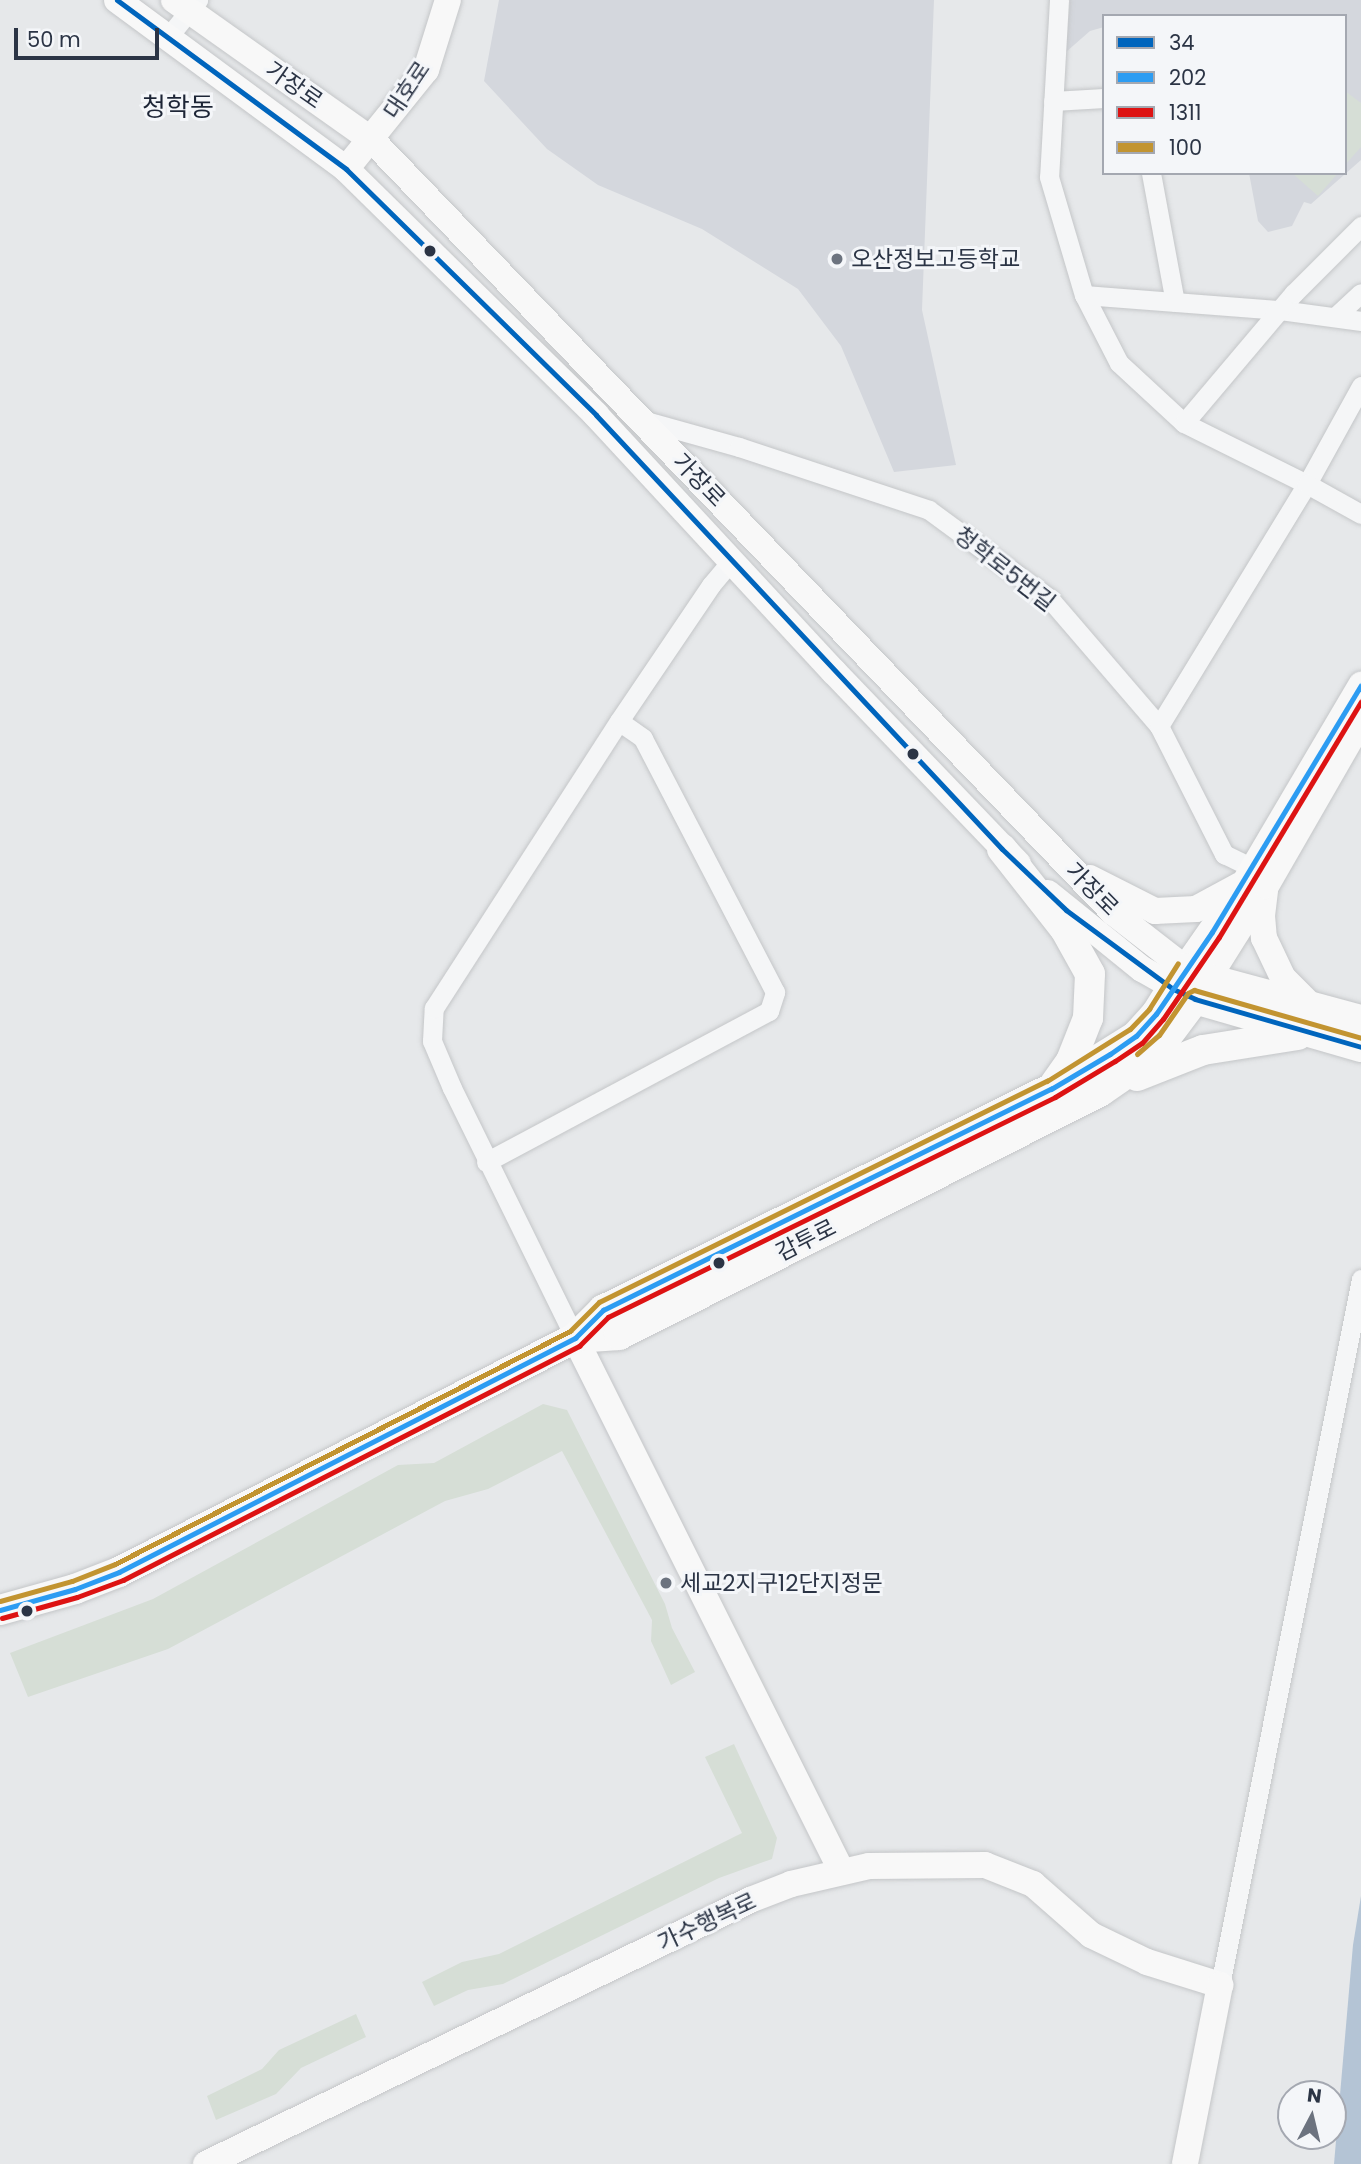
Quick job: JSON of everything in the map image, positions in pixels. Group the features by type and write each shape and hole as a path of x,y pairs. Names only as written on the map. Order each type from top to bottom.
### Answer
{"main road":[{"name":"가장로","path":"117,0 346,169 596,415 1002,849 1066,911 1190,984"},
{"name":"대호로","path":"346,169 426,70 448,0"},
{"name":"가장로","path":"187,3 372,140 1050,847 1114,913 1190,984"},
{"path":"1050,847 1089,878 1154,911 1196,909 1255,878 1361,685"},
{"path":"1361,721 1255,878 1190,984 1310,1020 1361,1047"},
{"path":"1002,849 1065,929 1090,974 1088,1018 1071,1061 1051,1090"},
{"path":"1255,878 1264,938 1283,978 1310,1020"},
{"name":"감투로","path":"0,1610 64,1592 119,1572 575,1338 603,1310 1051,1090 1136,1036 1190,984"},
{"name":"감투로","path":"575,1338 619,1335 1101,1091 1153,1055 1190,984"},
{"path":"1101,1091 1203,1051 1310,1020 1361,1020"},
{"path":"575,1338 842,1872"},
{"name":"가수행복로","path":"206,2164 750,1900 791,1884 869,1866 985,1864 1033,1884 1091,1935 1147,1962 1220,1985"},
{"path":"1185,2164 1220,1985"}],"street":[{"path":"1059,0 1049,177 1084,295 1119,363 1184,423 1361,514"},
{"path":"168,37 187,3"},
{"path":"1053,101 1102,98"},
{"path":"1152,175 1175,302"},
{"path":"1184,423 1280,310 1361,226"},
{"path":"1335,317 1361,293"},
{"path":"1084,295 1280,310 1361,321"},
{"path":"1159,726 1307,484 1361,386"},
{"name":"청학로5번길","path":"641,420 738,447 929,510 1049,598 1159,726 1224,854 1255,878"},
{"path":"575,1338 486,1162 432,1041 434,1008 619,721 711,585 731,561"},
{"path":"486,1162 769,1011 772,1002 775,992 643,738 619,721"},
{"path":"1220,1985 1361,1279"}],"shaded area":[{"name":"오산정보고등학교","path":"499,0 934,0 922,310 956,465 894,472 841,346 798,289 702,229 598,185 547,149 484,81"},
{"path":"1070,0 1361,0 1361,160 1347,172 1347,14 1102,14 1102,28 1090,31 1066,52"},
{"path":"1347,92 1361,103 1361,147 1347,163"},
{"path":"1249,175 1344,175 1311,204 1304,202 1292,226 1268,232 1258,221"},
{"path":"1294,175 1336,175 1318,196"},
{"path":"543,1404 567,1410 665,1604 672,1628 695,1672 671,1685 651,1641 652,1620 562,1451 488,1489 445,1501 168,1649 28,1697 10,1653 153,1599 398,1465 434,1463"},
{"path":"734,1744 777,1838 772,1859 719,1878 503,1984 468,1990 434,2006 422,1982 462,1962 499,1954 742,1833 705,1757"},
{"path":"356,2014 366,2037 301,2068 276,2094 216,2120 207,2096 262,2069 279,2050"}],"water":[{"path":"1361,1896 1361,2164 1334,2164 1335,2150 1347,2150 1347,2080 1341,2080 1353,1945"}],"transit line":[{"name":"34","path":"117,0 346,169 596,415 1002,849 1066,910 1173,989 1195,999 1361,1047"},
{"name":"202","path":"0,1610 75,1589 119,1572 575,1338 603,1310 1051,1089 1110,1054 1136,1036 1156,1014 1212,932 1361,685"},
{"name":"1311","path":"2,1618 77,1597 123,1580 579,1346 608,1317 1055,1097 1142,1043 1163,1019 1219,937 1361,702"},
{"name":"100","path":"0,1601 72,1581 115,1564 570,1331 599,1302 1047,1081 1130,1029 1149,1009 1178,963"},
{"name":"100","path":"1137,1054 1159,1035 1188,993 1194,990 1361,1038"}],"place":[{"name":"오산정보고등학교","path":"837,259"},
{"name":"세교2지구12단지정문","path":"666,1583"}],"district":[{"name":"청학동","path":"178,108"}]}
